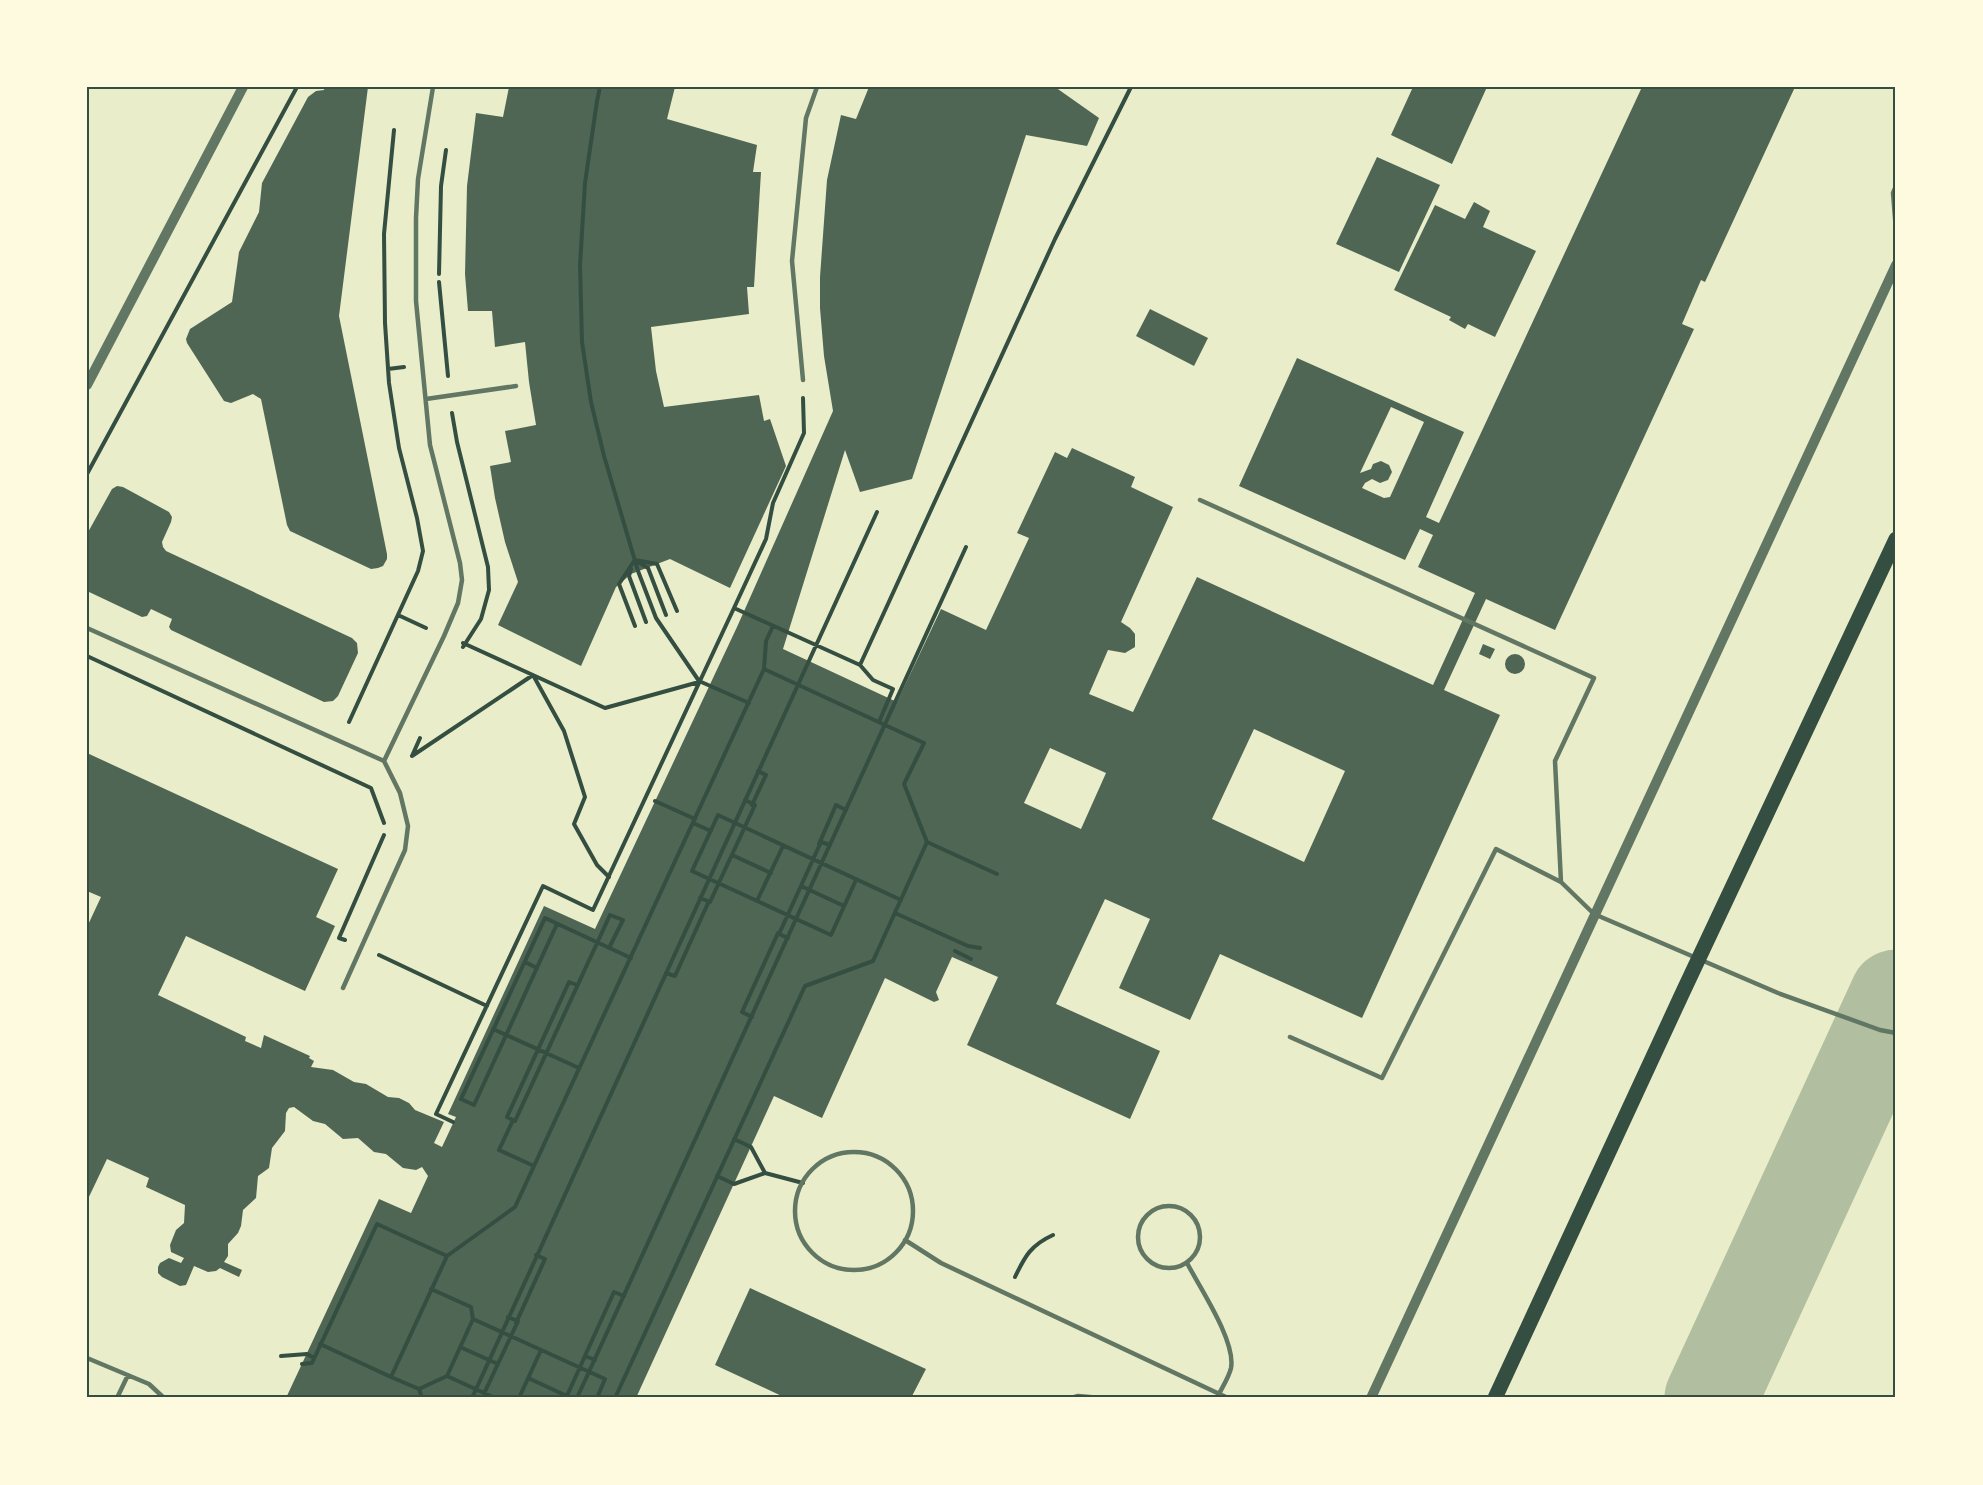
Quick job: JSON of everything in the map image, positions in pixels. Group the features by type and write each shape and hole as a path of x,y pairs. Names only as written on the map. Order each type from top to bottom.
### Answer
{"main road":[{"path":"1495,1398 1896,539"}],"street":[{"path":"87,385 243,87"},
{"path":"1371,1398 1896,265"}],"lane":[{"path":"384,761 444,636 458,603 462,580 460,563 430,445 417,301 418,179 433,87"},
{"path":"803,380 792,261 806,118 817,87"},
{"path":"1896,186 1893,193 1896,230"},
{"path":"426,399 516,386"},
{"path":"1200,500 1594,678 1555,761 1561,882"},
{"path":"87,628 384,761 400,793 408,826 405,850 343,988"},
{"path":"1290,1037 1382,1078 1496,849 1561,882 1594,915 1778,993 1880,1030 1896,1033"},
{"path":"847,1152 866,1153 883,1160 898,1171 908,1187 913,1204 912,1223 905,1240 894,1255 879,1266 861,1270 842,1269 825,1263 810,1251 800,1236 795,1218 796,1200 803,1183 814,1168 830,1158 847,1152"},
{"path":"1173,1206 1181,1208 1194,1218 1199,1226 1201,1237 1199,1247 1187,1263 1177,1268 1167,1269 1148,1261 1142,1253 1138,1244 1138,1234 1147,1215 1155,1209 1173,1206"},
{"path":"905,1240 941,1263 1228,1398"},
{"path":"1187,1263 1226,1335 1231,1352 1231,1368 1219,1394"},
{"path":"87,1358 149,1384 164,1398"},
{"path":"117,1398 128,1375"},
{"path":"1071,1398 1084,1396 1101,1398"}],"path":[{"path":"87,474 297,87"},
{"path":"600,87 585,183 580,265 582,342 593,413 635,560 656,618 699,681 749,703"},
{"path":"860,665 1055,239 1131,87"},
{"path":"349,722 418,571 423,551 399,448 388,369 384,234 394,130"},
{"path":"447,144 441,186 438,282 457,442 488,567 489,590 481,619 461,651"},
{"path":"453,1122 436,1114 543,886 593,910 609,877 766,539 773,503 804,433 803,380"},
{"path":"472,1398 877,512"},
{"path":"578,1398 966,547"},
{"path":"635,560 657,564 677,611"},
{"path":"635,560 648,568 666,615"},
{"path":"635,560 629,576 646,622"},
{"path":"635,560 619,584 635,626"},
{"path":"734,608 860,665 873,680 893,689 879,722"},
{"path":"398,615 605,708 699,681"},
{"path":"391,1377 447,1256 515,1208 749,703 764,669 766,641 773,626"},
{"path":"87,656 371,788 387,828 339,938 487,1006"},
{"path":"764,669 924,742 904,784 927,842 998,874"},
{"path":"371,788 412,756 533,675"},
{"path":"533,675 564,732 585,797 574,824 597,865 609,877"},
{"path":"412,756 421,736"},
{"path":"742,826 766,775 758,771"},
{"path":"700,898 710,902 755,805 745,800"},
{"path":"656,801 711,831"},
{"path":"812,859 836,805 846,810"},
{"path":"856,880 831,935 692,871 718,815 901,900"},
{"path":"788,938 779,934 821,842 830,845"},
{"path":"615,1398 805,986 873,961 927,842"},
{"path":"758,901 783,846"},
{"path":"732,855 771,873"},
{"path":"666,973 675,976 717,883"},
{"path":"801,886 844,906"},
{"path":"895,913 968,946 980,948"},
{"path":"534,1166 499,1150 513,1120 515,1121 610,915 623,920 609,948"},
{"path":"752,1017 742,1012 787,915"},
{"path":"557,924 474,1105 461,1099 545,918 631,958"},
{"path":"955,951 970,959"},
{"path":"525,962 537,968"},
{"path":"513,1120 507,1117 569,982 577,985"},
{"path":"493,1029 579,1068"},
{"path":"734,1139 751,1147 765,1173"},
{"path":"717,1176 734,1184 765,1173 803,1183"},
{"path":"302,1364 312,1363 377,1224 447,1256"},
{"path":"1007,1294 1030,1250 1040,1241 1053,1235"},
{"path":"514,1326 545,1259 536,1255"},
{"path":"320,1344 419,1389 447,1376 473,1319 471,1307 431,1289"},
{"path":"584,1358 614,1292 624,1296"},
{"path":"328,1309 335,1313"},
{"path":"482,1398 518,1321 508,1317"},
{"path":"473,1319 605,1379 597,1398"},
{"path":"319,1328 326,1331"},
{"path":"460,1347 498,1364"},
{"path":"519,1398 541,1350"},
{"path":"281,1356 307,1354 314,1358"},
{"path":"528,1378 567,1397 585,1356 595,1360"},
{"path":"447,1376 495,1398"},
{"path":"419,1389 422,1398"}],"building":[{"path":"325,87 368,87 339,316 387,554 383,566 371,569 290,531 261,399 253,394 231,403 224,401 186,339 190,329 232,302 239,252 259,212 262,183 308,97 316,91 324,90"},
{"path":"509,87 675,87 667,119 757,145 753,172 761,172 754,287 747,287 749,314 651,327 656,371 664,407 759,395 764,421 770,419 786,466 730,588 670,559 631,574 616,587 581,666 498,625 518,582 505,542 490,466 511,462 505,431 536,425 525,342 495,347 492,311 468,311 465,274 467,186 476,113 503,117"},
{"path":"869,87 1055,87 1099,118 1087,146 1026,135 912,479 860,492 845,450 783,649 897,702 941,609 986,630 1029,538 1017,533 1055,452 1067,458 1072,448 1135,477 1131,487 1173,507 1121,622 1135,634 1135,647 1125,653 1108,650 1089,694 1133,712 1197,577 1433,685 1475,593 1418,567 1433,535 1420,529 1405,560 1239,486 1297,358 1464,432 1426,517 1439,523 1642,87 1795,87 1705,282 1701,280 1682,324 1694,329 1555,630 1486,599 1444,690 1500,715 1362,1018 1220,954 1190,1020 1119,988 1150,919 1105,899 1056,1004 1160,1051 1130,1119 967,1045 998,977 952,957 936,992 939,1000 934,1002 885,978 822,1118 774,1096 636,1398 286,1398 379,1199 411,1213 428,1176 422,1167 416,1170 403,1168 386,1154 374,1152 358,1138 343,1139 325,1124 313,1121 294,1107 289,1108 286,1113 285,1131 272,1148 269,1168 258,1176 256,1198 243,1210 238,1233 228,1244 228,1256 224,1262 242,1270 239,1277 220,1268 208,1272 194,1266 186,1285 180,1286 162,1277 158,1273 158,1267 160,1263 169,1258 181,1263 184,1258 171,1252 170,1245 176,1230 184,1223 185,1205 146,1187 149,1178 107,1159 87,1201 87,927 101,897 87,891 87,753 338,869 316,917 335,926 305,991 186,936 158,995 246,1037 245,1041 261,1048 264,1035 310,1056 309,1058 314,1061 311,1067 333,1070 354,1082 366,1084 388,1097 399,1098 409,1103 415,1110 444,1122 434,1143 442,1147 456,1117 448,1114 544,906 595,929 737,627 833,411 824,356 820,308 827,180 841,115 856,119","holes":["1391,407 1424,422 1390,497 1384,498 1362,488 1372,479 1380,483 1388,480 1392,472 1389,465 1381,461 1373,464 1371,469 1360,473","1254,729 1345,771 1304,862 1212,819","1050,748 1106,773 1081,829 1024,803"]},
{"path":"1413,87 1487,87 1452,164 1391,135"},
{"path":"1377,157 1440,185 1399,272 1336,244"},
{"path":"1474,202 1490,211 1483,227 1536,251 1495,337 1468,324 1465,329 1449,320 1451,317 1394,290 1435,205 1465,219"},
{"path":"1150,309 1208,338 1194,366 1136,336"},
{"path":"117,486 169,512 172,517 171,522 162,542 166,551 352,638 357,643 358,653 338,696 333,701 324,702 171,630 169,627 172,619 151,609 147,616 142,617 87,591 87,534 112,489"},
{"path":"1483,644 1495,649 1490,659 1479,654"},
{"path":"1515,654 1522,657 1525,664 1522,671 1515,674 1508,671 1505,664 1508,657"},
{"path":"750,1288 926,1369 911,1398 786,1398 715,1365"}],"taxiway":[{"path":"1711,1398 1896,996"}]}
